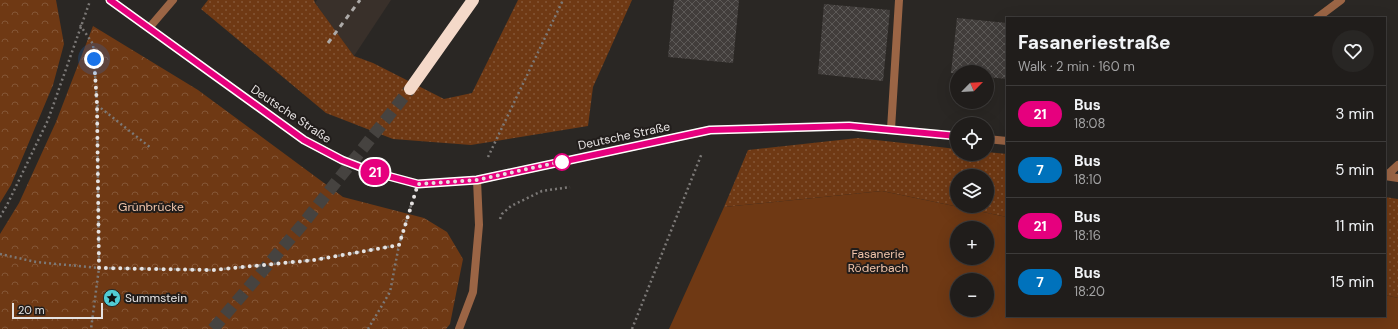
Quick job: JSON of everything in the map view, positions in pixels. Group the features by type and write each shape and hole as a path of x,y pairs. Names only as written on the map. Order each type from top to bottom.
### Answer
{"highway":[{"path":"410,89 473,0"}],"street":[{"name":"Deutsche Straße","path":"110,0 304,140 342,160 373,172 418,184 477,180 710,130 849,126 950,135"},
{"path":"149,28 173,0"},
{"path":"891,129 899,0"},
{"path":"1318,17 1341,0"},
{"path":"994,140 1006,141"},
{"path":"1386,175 1398,165"},
{"path":"1386,176 1398,178"},
{"path":"459,329 474,292 479,225 477,180"}],"path":[{"path":"0,216 7,205 48,120 90,0"},
{"path":"477,180 563,0"},
{"path":"80,25 93,44 97,104 99,268 91,329"},
{"path":"97,104 151,148"},
{"path":"632,329 710,130"},
{"path":"368,329 390,292 399,245 418,184"},
{"path":"478,236 495,237 502,214 511,206 542,191 570,187"},
{"path":"0,254 36,262 99,268 213,270 314,260 399,245"}],"shaded area":[{"path":"317,0 391,0 354,56 315,3"}],"green space":[{"path":"0,0 56,0 64,44 53,85 11,185 0,203"},
{"path":"208,0 314,0 354,56 373,63 444,99 472,93 518,0 632,0 593,87 588,126 471,145 393,139 326,113 201,9"},
{"name":"Grünbrücke","path":"93,26 198,90 343,197 424,218 447,232 463,259 450,324 446,329 0,329 0,234 19,203 56,122"},
{"path":"858,138 950,148 950,161 994,161 994,153 1006,154 1006,217 988,213 994,213 994,169 950,169 950,205 882,191 724,207 748,150"},
{"name":"Fasanerie Röderbach","path":"882,191 950,205 950,213 988,213 1006,217 1006,317 1386,317 1386,295 1398,298 1398,329 669,329 724,207"},
{"path":"1386,197 1398,199 1398,298 1386,295"}],"building":[{"path":"674,0 739,0 733,63 668,57"},
{"path":"824,4 890,10 883,81 818,74"},
{"path":"957,18 1006,23 1006,79 994,78 994,65 952,65"}],"tunnel":[{"path":"213,329 302,225 410,89"}],"railway":[{"path":"328,43 360,0"}],"bus line":[{"name":"21","path":"110,0 304,140 342,160 373,172 418,184 477,180 710,130 849,126 950,135"}],"place":[{"name":"Summstein","path":"112,298"}],"route":[{"path":"94,59 97,104 99,268 213,270 314,260 399,245 418,184 477,180 564,161 562,162"}]}
